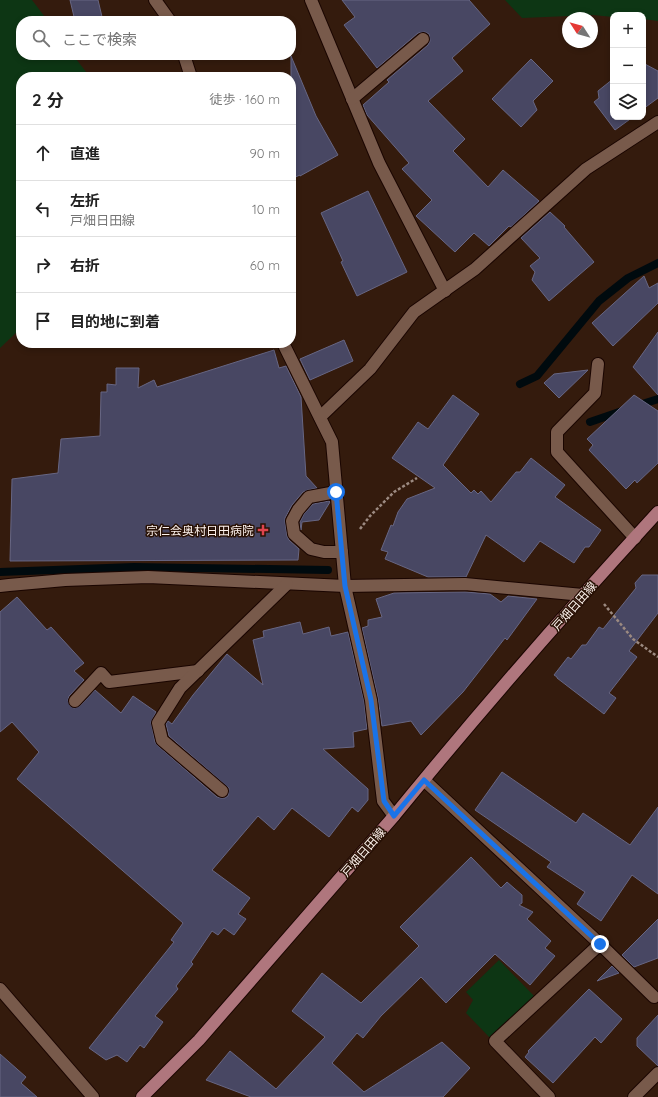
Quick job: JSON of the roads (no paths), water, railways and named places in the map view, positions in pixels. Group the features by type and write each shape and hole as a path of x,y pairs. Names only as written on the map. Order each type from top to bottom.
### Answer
{"main road":[{"name":"戸畑日田線","path":"142,1097 199,1040 394,816 583,595 658,512"}],"street":[{"path":"156,0 167,16"},
{"path":"311,0 379,163 445,290"},
{"path":"352,99 423,39"},
{"path":"186,60 189,72"},
{"path":"320,417 370,368 414,312 475,269 586,169 658,122"},
{"path":"286,348 332,442 345,586 371,700 384,801 394,816"},
{"path":"598,364 595,393 557,432 557,452 634,538"},
{"path":"336,492 308,497 292,521 294,534 311,549 342,554"},
{"path":"0,586 65,580 148,577 345,586 465,584 583,595"},
{"path":"222,792 162,740 158,723 180,688 287,584"},
{"path":"75,700 101,673 109,682 198,671"},
{"path":"424,780 600,944 654,997"},
{"path":"549,1097 495,1041 600,944"},
{"path":"0,989 93,1097"},
{"path":"634,1097 658,1073"}],"waterway":[{"path":"520,384 537,376 599,301 628,278 658,263"},
{"path":"636,406 658,399"},
{"path":"590,422 625,410"},
{"path":"0,572 134,567 328,570"}],"place":[{"name":"宗仁会奥村日田病院","path":"263,530"}]}
